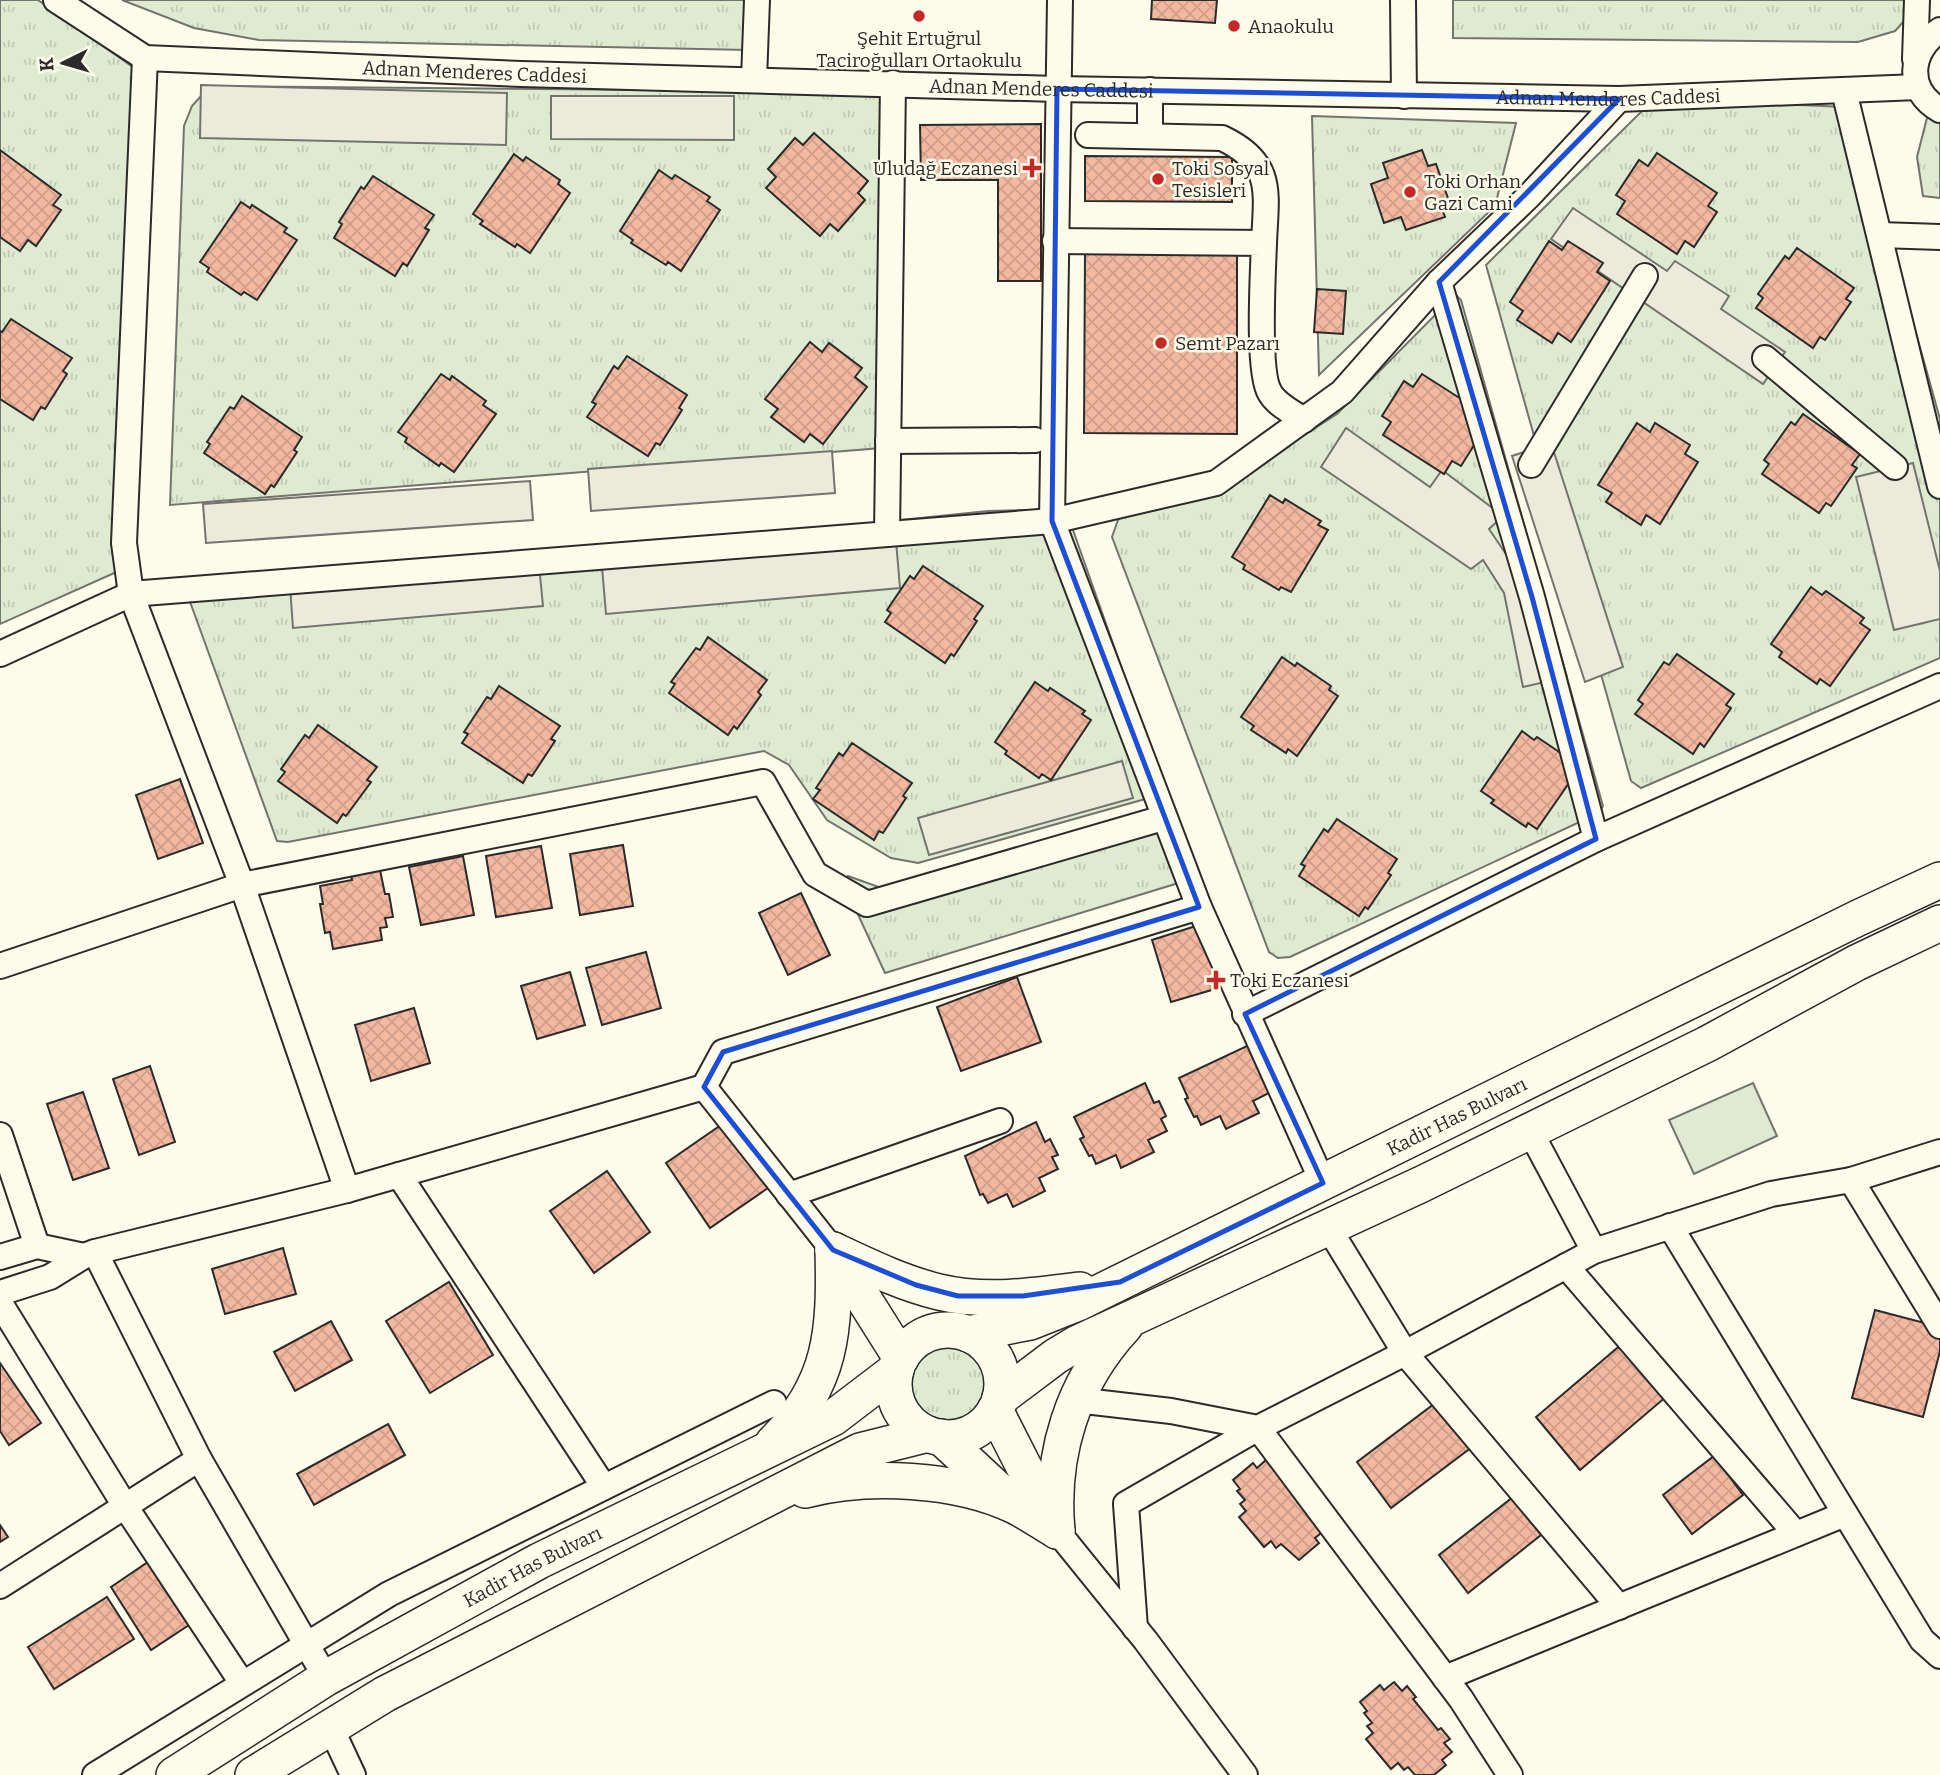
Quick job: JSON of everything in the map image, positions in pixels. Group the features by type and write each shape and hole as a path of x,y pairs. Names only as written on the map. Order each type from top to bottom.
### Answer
{"highway":[{"name":"Kadir Has Bulvarı","path":"956,1332 999,1329 1054,1313 1940,880"},
{"path":"253,1775 385,1694 859,1451 935,1436 954,1437 978,1429 998,1404 1056,1356 1131,1318 1530,1131 1707,1044 1856,963 1940,923"},
{"path":"833,1250 916,1285 958,1296 1034,1295 1120,1282"},
{"path":"833,1250 956,1332 989,1349 996,1360 1002,1385 998,1404 1056,1531"},
{"path":"833,1250 899,1364"},
{"path":"758,1455 803,1408 821,1375 832,1334 833,1250"},
{"path":"1056,1531 1057,1463 1076,1400 1095,1363 1131,1318"},
{"path":"956,1332 919,1339 899,1364 896,1396 900,1408 907,1419 935,1436 1014,1505 1056,1531"},
{"name":"Kadir Has Bulvarı","path":"174,1775 326,1678 539,1560 833,1418 899,1364"},
{"path":"754,1505 811,1488 840,1483 897,1480 947,1486 1014,1505"}],"street":[{"path":"56,0 145,58 124,543 131,594 242,886 347,1191"},
{"path":"754,79 757,0"},
{"path":"1060,0 1052,521 1199,907 1323,1183"},
{"path":"1403,0 1404,96"},
{"path":"1917,0 1917,77 1926,99 1940,110"},
{"path":"1917,77 1919,52 1927,39 1940,30"},
{"name":"Adnan Menderes Caddesi","path":"145,58 522,74 1057,89 1619,99 1844,91 1917,77"},
{"path":"887,534 892,83"},
{"path":"1150,90 1150,136"},
{"path":"1844,91 1940,486"},
{"path":"0,654 131,594 1052,521 1216,483 1342,391 1439,282 1529,195 1619,99"},
{"path":"1088,135 1222,138 1246,152 1255,163 1266,187 1263,373 1270,394 1278,403 1304,420"},
{"path":"1880,235 1940,237"},
{"path":"1055,241 1264,243"},
{"path":"1531,464 1646,276"},
{"path":"1439,282 1532,597 1596,839"},
{"path":"1765,358 1895,467"},
{"path":"888,441 1035,440"},
{"path":"1245,1014 1596,839 1940,686"},
{"path":"0,966 242,886 763,782 815,874 867,904 1163,818"},
{"path":"0,1293 50,1278 90,1254 347,1191 704,1087 723,1052 1199,907"},
{"path":"704,1087 833,1250"},
{"path":"789,1195 1000,1121"},
{"path":"1530,1131 1594,1251"},
{"path":"0,1135 37,1246"},
{"path":"1135,1628 1126,1504 1258,1428 1405,1353 1594,1251 1771,1194 1851,1180 1940,1152"},
{"path":"400,1175 594,1492 605,1529"},
{"path":"1851,1180 1940,1326"},
{"path":"1670,1226 1922,1640 1940,1656"},
{"path":"1328,1227 1405,1353 1619,1606"},
{"path":"0,1256 37,1246 90,1254"},
{"path":"90,1254 199,1459 326,1678"},
{"path":"1566,1266 1796,1534"},
{"path":"0,1303 125,1506 242,1683"},
{"path":"1076,1400 1171,1412 1258,1428 1445,1678 1510,1775"},
{"path":"95,1775 389,1594 774,1403"},
{"path":"0,1586 199,1459"},
{"path":"1445,1678 1845,1514"},
{"path":"1056,1531 1135,1628 1245,1775"},
{"path":"331,1728 353,1775"}],"highlighted area":[{"path":"1057,89 1619,99 1439,282 1532,597 1596,839 1245,1014 1323,1183 1120,1282 1023,1296 958,1296 916,1285 833,1250 704,1087 723,1052 1199,907 1052,521"}],"green space":[{"path":"0,0 38,0 151,80 121,570 0,624"},
{"path":"122,0 758,0 748,50 259,40 194,28"},
{"path":"1453,0 1923,0 1895,31 1858,42 1453,38"},
{"path":"210,86 882,92 882,448 170,505 184,126 192,106"},
{"path":"1663,99 1845,107 1855,114 1940,419 1940,658 1641,788 1631,781 1486,265 1644,109"},
{"path":"1929,110 1940,116 1940,198 1923,196 1917,157"},
{"path":"1312,116 1516,123 1495,206 1319,375"},
{"path":"1457,296 1461,300 1603,806 1599,813 1290,957 1278,958 1269,952 1112,537 1118,520 1128,510 1219,490 1337,414"},
{"path":"1026,510 1056,517 1073,530 1147,740 1163,794 918,863 891,858 827,820 789,765 764,751 288,842 277,841 189,599 195,593 988,511"},
{"path":"1176,825 1198,877 885,973 843,882 848,876 884,889"},
{"path":"1753,1083 1777,1136 1694,1174 1669,1120"},
{"path":"940,1341 956,1341 972,1348 983,1359 990,1375 987,1399 978,1413 956,1425 940,1425 924,1418 913,1407 906,1391 906,1375 913,1359 924,1348"}],"shaded area":[{"path":"201,85 507,93 506,145 200,138"},
{"path":"551,96 734,96 734,140 551,139"},
{"path":"1573,208 1667,271 1675,261 1729,296 1721,309 1785,352 1763,384 1551,239"},
{"path":"1346,428 1430,487 1442,470 1503,516 1489,529 1512,563 1534,561 1567,677 1523,687 1504,593 1483,560 1471,569 1321,467"},
{"path":"1551,443 1623,667 1585,682 1512,456"},
{"path":"832,451 835,493 591,511 588,469"},
{"path":"1913,463 1940,571 1940,619 1894,630 1856,477"},
{"path":"530,481 533,520 206,543 203,504"},
{"path":"895,529 900,588 606,614 601,555"},
{"path":"539,565 543,606 293,628 290,586"},
{"path":"1122,761 1133,798 929,855 918,818"}],"building":[{"path":"1152,0 1217,0 1215,23 1151,19"},
{"path":"1041,124 1041,281 998,281 998,180 921,180 920,125"},
{"path":"814,133 868,181 858,193 865,200 838,231 830,224 820,236 766,188 776,177 768,169 795,138 803,145"},
{"path":"0,150 61,195 53,205 61,210 36,246 28,240 20,251 0,237"},
{"name":"Toki Orhan Gazi Cami","path":"1422,150 1428,166 1436,164 1449,201 1440,204 1445,217 1406,230 1401,217 1384,223 1371,184 1388,178 1383,163"},
{"path":"1657,153 1717,193 1708,206 1717,212 1694,247 1685,241 1677,254 1617,214 1625,201 1616,195 1639,160 1648,166"},
{"path":"514,154 523,161 526,157 560,180 558,184 570,193 530,253 517,244 515,247 480,224 483,221 473,214"},
{"name":"Toki Sosyal Tesisleri","path":"1085,156 1232,157 1232,202 1085,201"},
{"path":"659,170 672,179 675,175 710,197 707,201 720,210 681,271 631,243 633,240 620,231"},
{"path":"373,176 434,215 425,228 429,230 407,266 403,263 395,276 334,238 342,224 339,222 361,187 364,189"},
{"path":"241,202 250,208 252,205 287,228 284,232 297,240 257,300 244,292 241,295 207,272 209,268 200,262"},
{"path":"1549,241 1562,250 1568,241 1603,263 1597,272 1610,281 1571,342 1558,333 1552,343 1517,320 1523,311 1510,302"},
{"path":"1797,248 1854,288 1846,299 1851,302 1825,340 1820,337 1813,348 1756,308 1763,298 1758,294 1785,256 1789,259"},
{"name":"Semt Pazarı","path":"1085,252 1237,252 1237,434 1084,433"},
{"path":"1317,289 1346,291 1343,334 1314,332"},
{"path":"11,319 72,358 63,371 67,374 45,409 41,407 33,420 0,399 0,331 2,332"},
{"path":"810,342 822,352 829,343 862,368 855,377 867,387 823,444 810,434 804,442 771,417 778,409 765,399"},
{"path":"627,356 687,395 679,408 682,410 660,445 656,443 648,456 587,417 596,404 592,402 614,366 618,369"},
{"path":"441,374 450,380 452,376 486,401 483,405 496,414 454,472 441,463 439,466 405,442 407,438 398,432"},
{"path":"1422,374 1483,413 1483,431 1461,466 1452,461 1444,474 1383,435 1391,422 1382,416 1404,381 1413,387"},
{"path":"242,396 302,437 294,450 297,452 274,487 271,485 265,494 204,453 210,444 207,442 230,407 234,409"},
{"path":"1803,414 1860,454 1852,465 1857,468 1831,506 1826,503 1819,513 1762,474 1769,464 1764,460 1791,422 1795,425"},
{"path":"1637,423 1650,432 1655,423 1690,445 1685,454 1698,462 1660,524 1646,515 1641,525 1606,502 1612,493 1598,485"},
{"path":"1270,495 1283,503 1285,499 1321,521 1318,525 1328,530 1291,592 1281,587 1279,590 1243,569 1245,565 1232,557"},
{"path":"923,566 983,606 974,619 977,621 954,656 951,654 945,663 885,622 891,613 887,610 910,576 914,579"},
{"path":"1811,587 1822,595 1826,591 1864,618 1860,623 1870,630 1830,686 1820,679 1817,684 1779,657 1782,652 1771,644"},
{"path":"708,637 767,680 758,692 761,695 737,729 734,726 728,735 669,693 675,684 671,682 696,648 700,650"},
{"path":"1677,654 1734,694 1726,705 1731,708 1704,747 1700,743 1693,754 1635,714 1643,704 1638,700 1664,662 1669,665"},
{"path":"1282,657 1295,666 1297,663 1331,686 1329,690 1338,696 1297,756 1288,749 1286,753 1251,730 1254,726 1241,717"},
{"path":"1035,682 1048,691 1050,688 1085,711 1082,714 1091,720 1051,780 1042,774 1039,778 1005,754 1007,751 995,742"},
{"path":"499,686 560,726 551,739 555,741 532,776 528,774 523,783 462,743 468,734 464,732 487,697 491,699"},
{"path":"318,725 377,767 367,780 371,782 346,816 343,814 337,823 278,781 285,772 281,769 305,735 309,738"},
{"path":"1522,731 1534,740 1537,737 1571,760 1578,770 1537,829 1528,823 1526,827 1491,803 1494,800 1481,791"},
{"path":"852,743 912,783 903,796 906,798 883,833 879,831 874,840 813,799 820,790 816,788 839,753 843,756"},
{"path":"180,779 203,843 158,859 136,795"},
{"path":"1337,819 1397,859 1388,873 1391,875 1368,909 1365,907 1359,916 1299,876 1305,866 1301,864 1324,829 1328,832"},
{"path":"623,845 633,906 580,915 570,854"},
{"path":"541,846 552,908 496,917 486,856"},
{"path":"463,856 474,915 421,925 409,867"},
{"path":"380,870 385,894 389,894 393,917 385,918 387,927 380,928 382,940 333,949 330,932 325,933 320,886 352,880 351,875"},
{"path":"801,893 830,955 788,975 759,913"},
{"path":"1202,924 1222,987 1171,1002 1152,940"},
{"path":"646,952 661,1008 602,1025 586,968"},
{"path":"570,972 585,1025 537,1039 521,986"},
{"path":"1017,977 1041,1042 961,1071 937,1007"},
{"path":"414,1008 430,1063 371,1081 355,1025"},
{"path":"1249,1045 1271,1092 1253,1101 1259,1113 1226,1129 1220,1116 1201,1125 1185,1099 1188,1098 1179,1078"},
{"path":"150,1066 175,1142 139,1155 113,1079"},
{"path":"1145,1083 1154,1103 1159,1101 1166,1116 1161,1119 1167,1131 1148,1140 1154,1152 1121,1168 1116,1155 1096,1164 1080,1139 1084,1137 1074,1117"},
{"path":"83,1092 109,1168 73,1180 47,1104"},
{"path":"1036,1122 1045,1142 1050,1139 1058,1155 1052,1157 1058,1169 1039,1178 1045,1191 1013,1207 1007,1194 988,1203 983,1194 980,1195 965,1156"},
{"path":"724,1123 768,1188 710,1228 666,1163"},
{"path":"607,1171 650,1232 594,1273 550,1211"},
{"path":"283,1248 296,1294 225,1314 212,1269"},
{"path":"449,1282 493,1355 430,1393 386,1321"},
{"path":"1875,1310 1940,1327 1940,1351 1923,1417 1852,1398"},
{"path":"331,1321 352,1360 295,1391 274,1352"},
{"path":"1623,1343 1667,1396 1580,1470 1536,1417"},
{"path":"0,1363 41,1423 9,1445 0,1431"},
{"path":"1438,1401 1472,1447 1391,1508 1357,1462"},
{"path":"388,1424 405,1455 314,1505 297,1474"},
{"path":"1714,1456 1743,1495 1692,1534 1663,1495"},
{"path":"1267,1459 1325,1530 1315,1538 1319,1543 1299,1560 1281,1544 1276,1548 1271,1541 1264,1547 1239,1517 1246,1511 1240,1504 1245,1500 1237,1491 1240,1489 1233,1480 1253,1463 1257,1468"},
{"path":"1513,1497 1541,1535 1468,1593 1439,1555"},
{"path":"0,1525 8,1537 0,1542"},
{"path":"148,1562 189,1625 151,1650 111,1587"},
{"path":"107,1597 134,1639 54,1689 28,1647"},
{"path":"1394,1682 1402,1691 1407,1686 1416,1697 1413,1699 1438,1730 1441,1728 1450,1739 1444,1743 1452,1752 1442,1760 1446,1765 1434,1775 1415,1775 1408,1767 1404,1770 1398,1763 1391,1769 1366,1739 1373,1733 1367,1726 1372,1723 1360,1702 1380,1685 1384,1690"}],"place":[{"name":"Şehit Ertuğrul Taciroğulları Ortaokulu","path":"919,16"},
{"name":"Anaokulu","path":"1234,26"},
{"name":"Uludağ Eczanesi","path":"1032,168"},
{"name":"Toki Sosyal Tesisleri","path":"1158,179"},
{"name":"Toki Orhan Gazi Cami","path":"1410,192"},
{"name":"Semt Pazarı","path":"1161,343"},
{"name":"Toki Eczanesi","path":"1216,980"}]}
